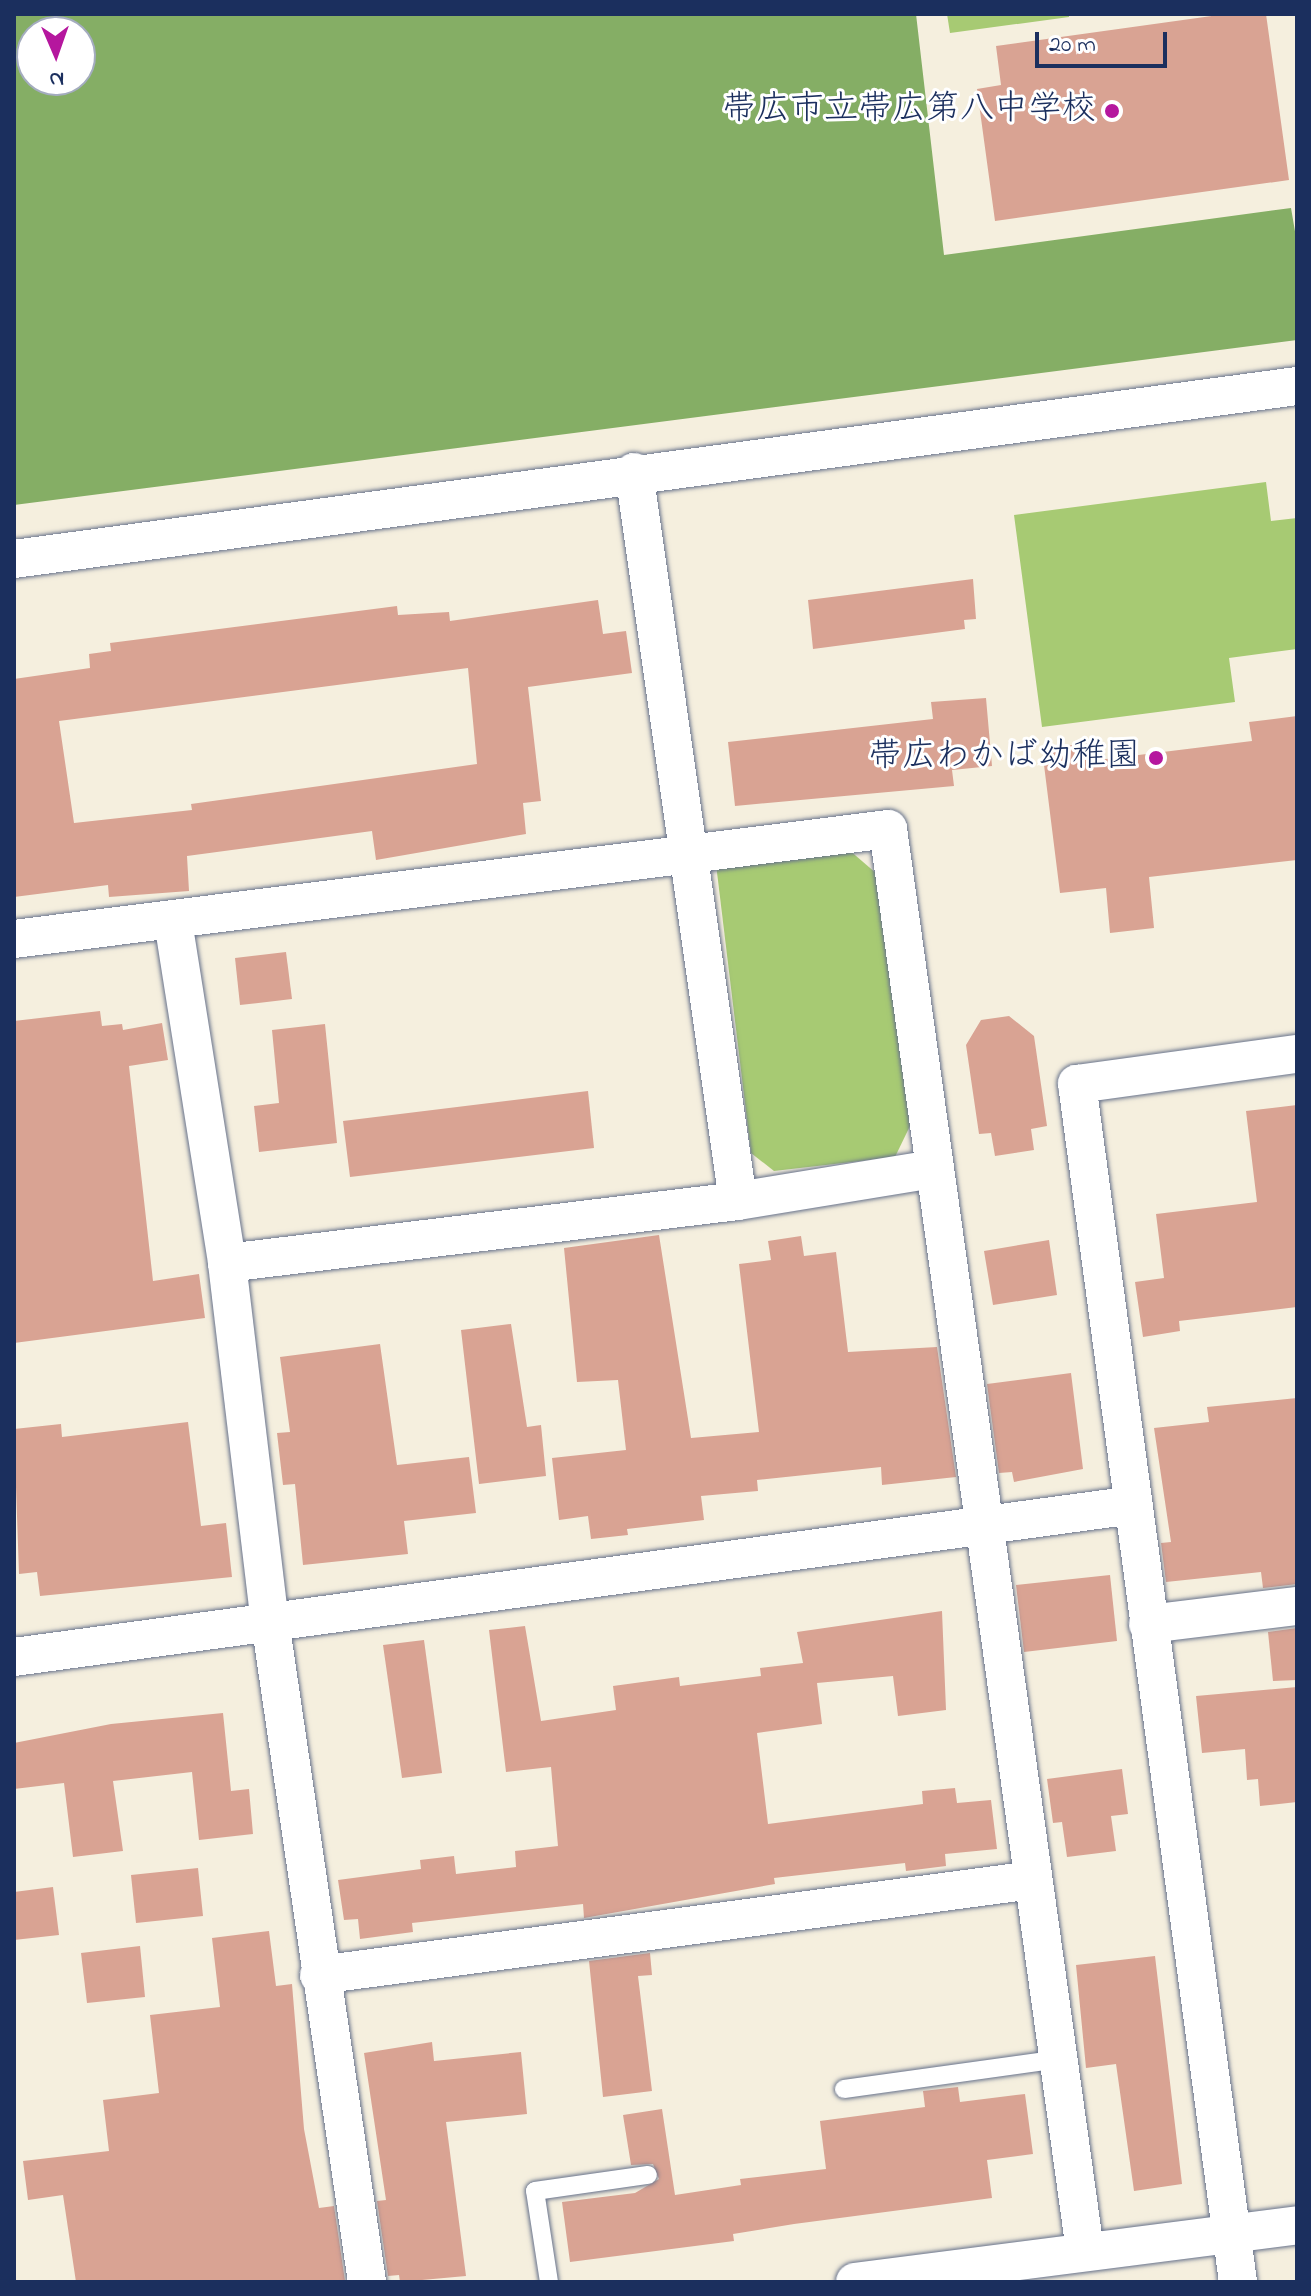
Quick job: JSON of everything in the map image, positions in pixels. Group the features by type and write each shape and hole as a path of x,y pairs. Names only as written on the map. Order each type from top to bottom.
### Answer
{"street":[{"path":"14,559 634,472 1297,386"},
{"path":"634,472 691,853 738,1201"},
{"path":"14,939 888,829 1085,2251"},
{"path":"173,921 227,1263 270,1621 319,1975 367,2282"},
{"path":"1238,2282 1077,1084 1297,1054"},
{"path":"227,1263 738,1201 934,1169"},
{"path":"14,1657 1134,1505"},
{"path":"1148,1624 1297,1606"},
{"path":"319,1975 1033,1880"},
{"path":"855,2282 1297,2225"}],"lane":[{"path":"844,2089 1059,2059"},
{"path":"549,2282 535,2191 648,2175"}],"green space":[{"path":"14,14 916,14 944,255 1291,208 1297,243 1297,340 14,505"},
{"path":"947,14 1069,14 1069,17 950,33"},
{"path":"1266,482 1271,521 1297,518 1297,649 1229,658 1235,702 1042,727 1014,515"},
{"path":"848,849 877,874 910,1126 895,1157 774,1171 751,1153 716,864"}],"building":[{"name":"帯広市立帯広第八中学校","path":"1226,14 1266,14 1289,180 995,221 977,89 1001,85 996,46"},
{"path":"973,579 976,619 964,620 965,629 813,649 808,600"},
{"path":"598,600 603,634 626,631 632,673 528,687 541,801 523,803 526,834 376,860 372,831 187,856 189,891 109,897 108,885 14,897 14,679 90,668 89,654 111,651 110,643 397,606 398,615 449,612 450,621","holes":["468,668 477,764 191,804 192,810 74,823 59,721"]},
{"path":"986,698 992,766 952,770 954,786 735,806 728,742 933,719 931,702"},
{"path":"1297,716 1297,860 1149,877 1154,928 1110,933 1106,888 1060,893 1042,749 1096,742 1098,760 1252,741 1249,722"},
{"path":"286,952 292,999 240,1005 235,958"},
{"path":"100,1011 102,1026 122,1024 123,1030 162,1023 168,1060 129,1066 153,1281 199,1274 205,1318 14,1343 14,1021"},
{"path":"1009,1016 1034,1036 1047,1126 1031,1129 1034,1150 995,1156 991,1133 979,1134 966,1045 981,1020"},
{"path":"325,1024 337,1143 259,1152 254,1106 279,1103 272,1030"},
{"path":"588,1091 594,1148 350,1177 343,1121"},
{"path":"1297,1105 1297,1307 1179,1321 1180,1331 1143,1337 1135,1282 1164,1278 1156,1214 1257,1202 1246,1111"},
{"path":"659,1235 691,1438 759,1432 739,1264 771,1260 768,1241 801,1236 804,1256 836,1252 848,1352 937,1347 956,1477 882,1485 881,1467 757,1480 758,1491 701,1496 704,1520 627,1529 628,1535 591,1539 588,1516 559,1520 552,1458 626,1450 618,1380 577,1382 564,1248"},
{"path":"1049,1240 1057,1295 993,1305 984,1251"},
{"path":"511,1324 527,1427 541,1425 546,1476 479,1484 461,1330"},
{"path":"380,1344 397,1465 469,1457 476,1513 404,1521 408,1554 303,1565 295,1484 283,1485 277,1433 290,1432 280,1357"},
{"path":"1071,1373 1083,1469 1014,1482 1012,1472 999,1473 987,1384"},
{"path":"1297,1398 1297,1584 1263,1588 1261,1572 1166,1582 1161,1543 1171,1542 1154,1428 1209,1422 1207,1407"},
{"path":"188,1422 201,1526 226,1523 232,1577 40,1596 37,1572 19,1574 14,1429 61,1424 62,1437"},
{"path":"1110,1575 1117,1641 1024,1652 1016,1585"},
{"path":"942,1611 946,1710 898,1716 893,1676 817,1683 822,1724 757,1733 768,1824 923,1804 922,1791 955,1788 957,1803 991,1800 997,1849 945,1854 946,1866 906,1871 905,1863 774,1878 775,1884 584,1918 583,1904 412,1923 413,1932 360,1939 358,1919 344,1920 338,1880 421,1869 420,1860 454,1856 456,1874 516,1867 515,1851 558,1846 551,1767 506,1772 489,1630 525,1626 541,1721 616,1710 613,1686 679,1677 680,1686 761,1676 760,1668 803,1663 797,1632"},
{"path":"1297,1628 1297,1680 1273,1681 1268,1632"},
{"path":"424,1640 442,1773 402,1778 383,1645"},
{"path":"1297,1687 1297,1802 1260,1806 1258,1779 1247,1780 1245,1749 1202,1753 1196,1696"},
{"path":"223,1713 231,1791 249,1789 253,1834 199,1840 192,1772 113,1781 123,1851 73,1857 64,1783 14,1789 14,1743 111,1724"},
{"path":"1122,1769 1128,1814 1111,1816 1116,1851 1067,1857 1062,1822 1053,1823 1047,1779"},
{"path":"198,1868 203,1916 136,1923 131,1875"},
{"path":"53,1887 59,1935 14,1940 14,1892"},
{"path":"269,1931 276,1986 292,1984 304,2129 319,2208 334,2206 345,2281 76,2282 63,2195 28,2200 23,2161 109,2151 103,2100 159,2093 150,2015 220,2007 212,1938"},
{"path":"140,1946 145,1997 87,2003 81,1953"},
{"path":"650,1953 652,1975 638,1976 652,2091 603,2097 589,1961"},
{"path":"1155,1956 1182,2184 1134,2191 1116,2064 1086,2068 1076,1965"},
{"path":"432,2042 434,2061 521,2052 527,2114 446,2122 466,2276 400,2282 399,2275 388,2276 377,2201 386,2200 364,2053"},
{"path":"958,2087 960,2102 1025,2094 1033,2154 987,2160 992,2198 794,2224 733,2234 734,2241 570,2262 562,2202 635,2193 659,2179 653,2164 631,2165 623,2115 662,2109 675,2195 741,2185 740,2179 826,2169 820,2121 925,2107 923,2091"}],"place":[{"name":"帯広市立帯広第八中学校","path":"1112,111"},
{"name":"帯広わかば幼稚園","path":"1156,758"}]}
